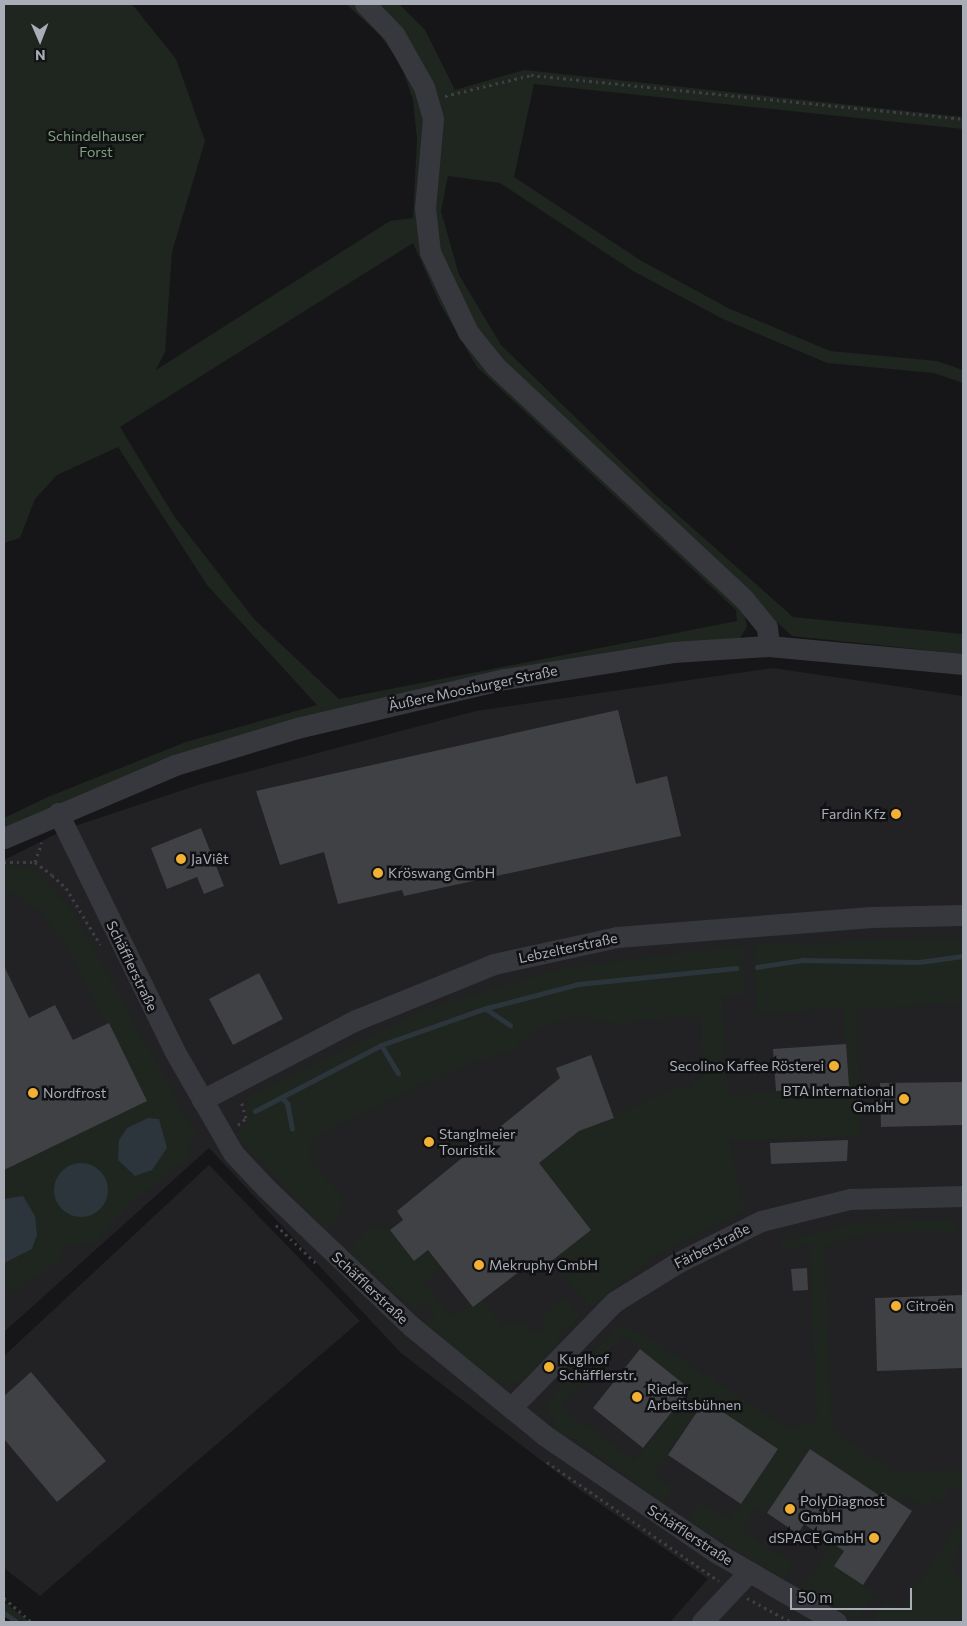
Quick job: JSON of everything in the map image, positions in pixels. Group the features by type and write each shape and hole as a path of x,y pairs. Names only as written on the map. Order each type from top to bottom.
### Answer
{"street":[{"path":"366,4 394,34 428,100 433,120 425,208 430,252 468,332 494,366 744,599 767,627 769,646"},
{"name":"Äußere Moosburger Straße","path":"4,838 62,821 175,766 297,728 436,694 673,652 769,646 963,664"},
{"name":"Schäfflerstraße","path":"62,821 202,1100 222,1136 266,1188 357,1277 512,1408 605,1479 748,1573 836,1622"},
{"name":"Lebzelterstraße","path":"202,1100 356,1020 494,964 617,938 871,918 963,915"},
{"name":"Färberstraße","path":"512,1408 614,1302 677,1263 761,1221 850,1199 963,1196"},
{"path":"702,1622 748,1573"}],"path":[{"path":"428,100 531,75 963,119"},
{"path":"35,862 44,838 62,821"},
{"path":"222,1136 246,1118 244,1095"},
{"path":"4,1598 32,1622"}],"shaded area":[{"path":"773,668 963,696 963,1622 670,1622 708,1579 580,1490 401,1353 209,1148 4,1332 4,860 66,829 201,784 476,711"},
{"path":"148,1118 159,1119 167,1148 152,1170 135,1176 118,1160 119,1140 127,1128"},
{"path":"81,1163 91,1165 100,1171 106,1180 108,1190 106,1200 100,1209 91,1215 81,1217 71,1215 62,1209 56,1200 54,1190 56,1180 62,1171 71,1165"},
{"path":"209,1165 360,1321 40,1596 4,1568 4,1356"},
{"path":"23,1196 35,1216 37,1235 32,1249 4,1263 4,1199"}],"green space":[{"name":"Schindelhauser Forst","path":"4,4 132,4 176,59 205,141 172,252 165,352 156,370 390,221 413,218 417,139 413,100 401,65 380,35 346,4 399,4 425,30 455,90 524,70 963,117 963,129 534,84 514,177 640,260 728,308 830,351 937,361 963,370 963,383 934,373 827,363 723,319 633,271 500,183 448,176 441,211 459,275 501,345 653,493 793,617 963,634 963,654 792,636 644,502 492,352 447,280 432,227 418,232 427,262 483,362 743,606 747,627 740,638 591,657 339,712 187,755 4,827 4,818 50,796 186,742 317,705 207,585 118,447 57,475 35,499 20,538 4,543","holes":["413,243 440,304 477,367 736,610 737,621 339,699 254,619 174,516 120,427"]},
{"path":"9,866 33,868 75,914 198,1138 187,1144 192,1154 134,1200 92,1245 65,1244 59,1261 17,1291 4,1289 4,1263 12,1262 4,1170 146,1101 62,939 39,910 14,893 4,894 4,868"},
{"path":"963,938 963,1002 856,1010 861,1136 729,1141 745,1211 659,1254 591,1307 551,1261 591,1230 548,1175 424,1283 452,1316 482,1299 503,1326 521,1322 539,1334 547,1328 540,1317 564,1298 579,1316 529,1375 509,1386 485,1378 426,1322 436,1314 426,1303 414,1311 347,1251 370,1228 380,1226 390,1230 414,1261 579,1131 672,1089 691,1089 691,1082 703,1077 701,1014 616,1024 583,1017 558,1020 534,1031 514,1049 460,1067 318,1135 310,1144 311,1162 341,1195 343,1204 341,1215 326,1230 235,1135 247,1124 246,1103 252,1094 430,1008 559,969 737,946 743,948 745,995 722,996 728,1095 849,1086 843,1008 757,1014 753,948 758,944"},
{"path":"952,1219 956,1232 863,1234 824,1246 832,1430 892,1471 963,1470 963,1492 952,1485 941,1502 934,1498 927,1508 908,1496 902,1504 883,1492 834,1566 876,1593 857,1621 803,1589 866,1487 811,1449 767,1513 757,1507 741,1530 793,1564 783,1579 688,1520 699,1503 730,1520 778,1449 704,1400 654,1474 673,1487 664,1504 578,1441 552,1431 555,1423 548,1411 549,1402 572,1372 585,1379 561,1407 634,1461 690,1389 623,1335 601,1360 592,1353 617,1327 638,1331 788,1428 817,1422 809,1245 781,1252 779,1242 854,1223"},
{"path":"963,1516 963,1544 954,1553 959,1558 950,1566 963,1581 963,1622 871,1622 886,1600 901,1610"},
{"path":"4,1602 30,1622 4,1618"}],"building":[{"path":"618,710 636,784 667,776 681,836 404,896 402,890 338,904 324,852 280,865 256,791"},
{"path":"201,828 224,886 204,894 197,877 167,889 151,848"},
{"path":"4,966 29,1018 55,1005 73,1040 109,1023 147,1101 4,1170"},
{"path":"259,973 283,1019 233,1045 209,999"},
{"path":"846,1044 849,1086 776,1091 773,1049"},
{"path":"591,1055 614,1118 579,1131 539,1163 591,1230 540,1270 533,1261 473,1307 428,1250 414,1261 390,1230 403,1220 397,1211 560,1078 556,1068"},
{"path":"963,1082 963,1125 881,1127 880,1083"},
{"path":"848,1140 847,1161 771,1164 770,1143"},
{"path":"807,1268 808,1290 793,1291 791,1269"},
{"path":"963,1295 963,1368 877,1371 875,1298"},
{"path":"640,1349 690,1389 643,1448 593,1408"},
{"path":"31,1372 106,1461 57,1502 4,1439 4,1396"},
{"path":"705,1400 778,1449 741,1504 668,1455"},
{"path":"810,1449 880,1496 883,1492 912,1511 863,1585 834,1566 844,1551 804,1524 798,1534 767,1513"}],"waterway":[{"path":"757,967 803,960 919,962 963,956"},
{"path":"255,1111 381,1045 483,1009 578,984 736,968"},
{"path":"486,1009 510,1025"},
{"path":"381,1045 398,1073"},
{"path":"283,1099 287,1103 292,1129"},
{"path":"4,1613 17,1622"}],"place":[{"name":"Fardin Kfz","path":"896,814"},
{"name":"JaViêt","path":"181,859"},
{"name":"Kröswang GmbH","path":"378,873"},
{"name":"Secolino Kaffee Rösterei","path":"834,1066"},
{"name":"Nordfrost","path":"33,1093"},
{"name":"BTA International GmbH","path":"904,1099"},
{"name":"Stanglmeier Touristik","path":"429,1142"},
{"name":"Mekruphy GmbH","path":"479,1265"},
{"name":"Citroën","path":"896,1306"},
{"name":"Kuglhof Schäfflerstr.","path":"549,1367"},
{"name":"Rieder Arbeitsbühnen","path":"637,1397"},
{"name":"PolyDiagnost GmbH","path":"790,1509"},
{"name":"dSPACE GmbH","path":"874,1538"}]}
